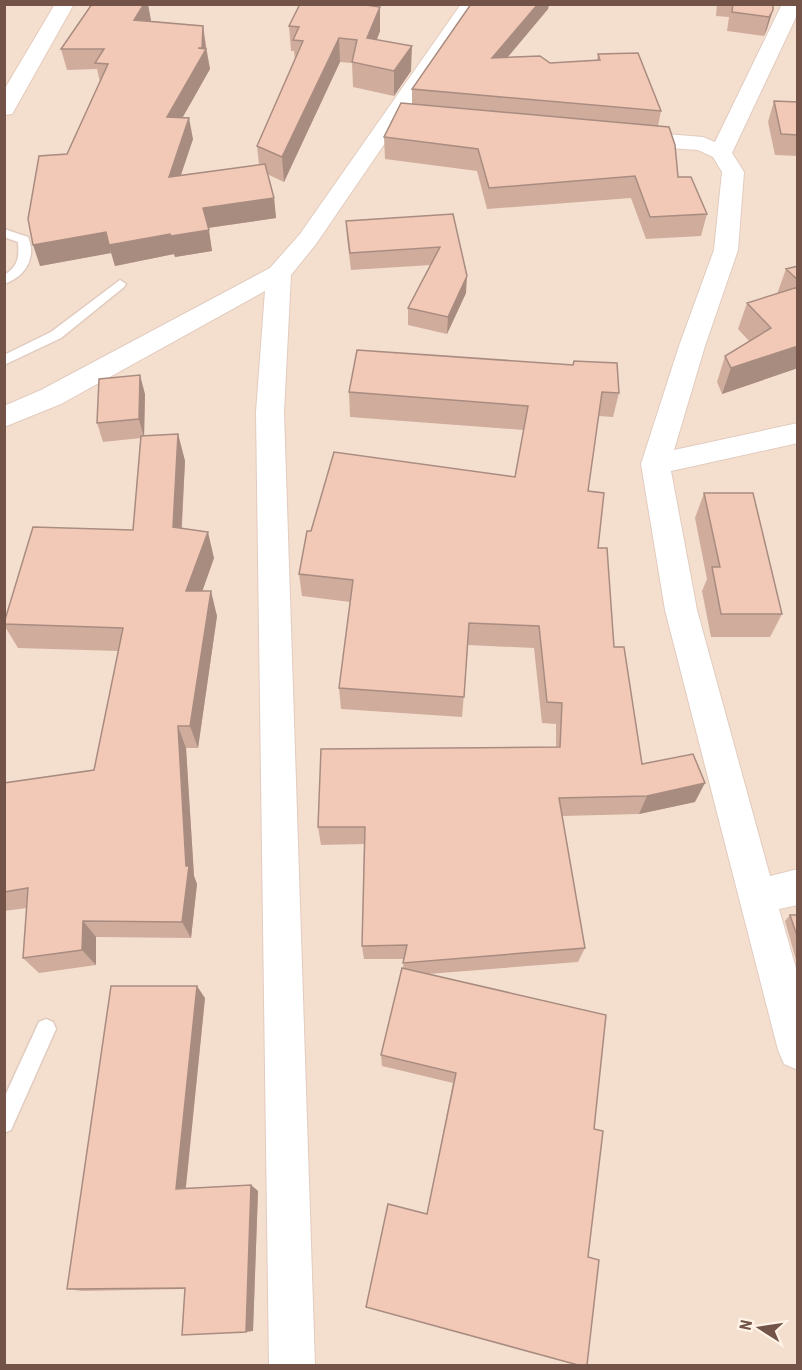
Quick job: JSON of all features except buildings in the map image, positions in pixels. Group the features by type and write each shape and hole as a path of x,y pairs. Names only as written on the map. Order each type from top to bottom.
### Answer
{"street":[{"path":"4,110 65,4"},
{"path":"4,417 51,397 279,274 308,239 471,4"},
{"path":"720,153 792,4"},
{"path":"393,115 427,118"},
{"path":"598,135 703,144 720,153 733,172 726,250 692,346 655,464 681,610 798,1050"},
{"path":"279,274 270,412 292,1365"},
{"path":"655,464 798,433"},
{"path":"758,897 798,887"}],"lane":[{"path":"4,234 17,236 24,240 26,261 18,273 4,280"},
{"path":"4,361 56,335 120,284"},
{"path":"4,1123 46,1029"}],"shaded area":[{"path":"5,5 797,5 797,1365 5,1365"}]}
